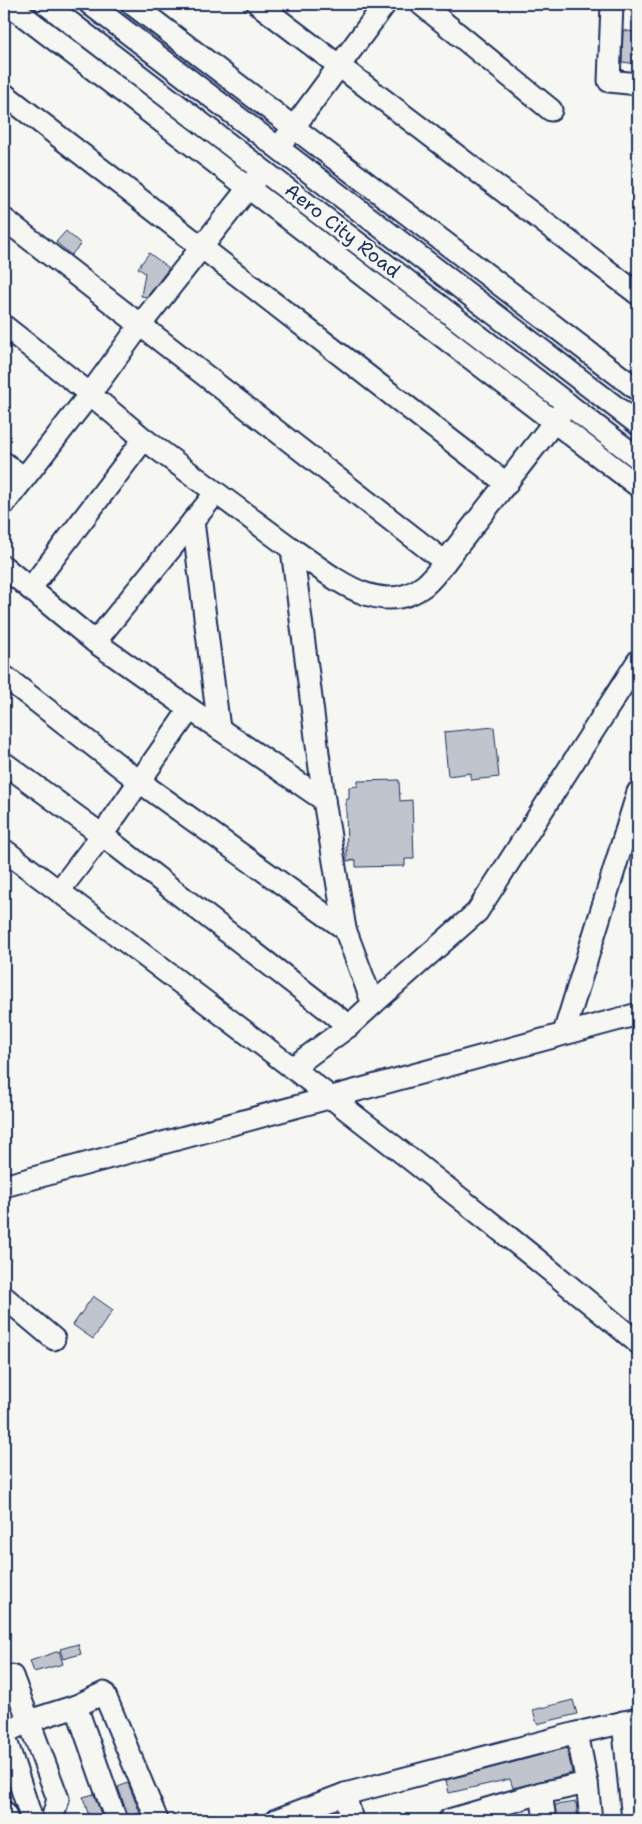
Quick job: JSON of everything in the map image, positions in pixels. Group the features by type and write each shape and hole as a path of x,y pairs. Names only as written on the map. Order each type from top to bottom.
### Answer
{"street":[{"path":"8,4 638,486"},
{"name":"Aero City Road","path":"46,4 638,458"},
{"name":"Aero City Road","path":"90,4 638,424"},
{"path":"132,4 638,390"},
{"path":"258,4 638,294"},
{"path":"279,148 385,4"},
{"path":"422,4 551,110"},
{"path":"612,4 609,81 638,84"},
{"path":"4,94 507,484"},
{"path":"4,504 90,394 141,324 202,249 262,168"},
{"path":"4,219 445,562"},
{"path":"4,326 215,494 292,549 357,592 382,599 404,597 425,585 507,484 568,404"},
{"path":"30,588 144,439"},
{"path":"4,463 24,478"},
{"path":"95,642 215,494"},
{"path":"193,521 219,729"},
{"path":"292,549 324,800 345,929 373,1004"},
{"path":"4,567 95,642 324,800"},
{"path":"292,1068 349,1026 477,912 638,661"},
{"path":"4,676 140,782 345,929"},
{"path":"59,892 140,782 190,709"},
{"path":"4,763 102,835 349,1026"},
{"path":"564,1033 638,792"},
{"path":"4,850 292,1068 537,1259 638,1343"},
{"path":"4,1186 638,1014"},
{"path":"4,1297 54,1339"},
{"path":"12,1676 58,1799 52,1820"},
{"path":"32,1820 4,1733 29,1720 76,1706 104,1693 158,1820"},
{"path":"76,1706 116,1820"},
{"path":"276,1820 345,1794 577,1733 630,1721 633,1820"},
{"path":"577,1733 587,1784 591,1820"},
{"path":"457,1819 507,1812 541,1793 587,1784"},
{"path":"541,1793 545,1820"},
{"path":"345,1794 352,1820"},
{"path":"4,1812 8,1820"}],"building":[{"path":"623,30 638,33 638,64 622,62"},
{"path":"66,231 81,244 71,255 56,242"},
{"path":"149,253 169,268 147,297 141,296 145,273 138,268"},
{"path":"494,727 499,777 471,780 471,773 448,776 444,732"},
{"path":"399,780 400,801 412,800 414,859 405,859 405,866 356,867 356,860 347,861 346,799 349,799 349,787 358,786 358,781"},
{"path":"93,1296 113,1310 93,1339 73,1325"},
{"path":"78,1644 81,1654 63,1659 60,1649"},
{"path":"59,1651 63,1664 34,1672 30,1661"},
{"path":"573,1700 577,1714 537,1724 533,1710"},
{"path":"567,1748 572,1773 513,1788 510,1779 449,1793 446,1780"},
{"path":"128,1783 140,1813 128,1816 118,1787"},
{"path":"94,1794 103,1820 90,1820 83,1797"},
{"path":"576,1802 578,1820 557,1820 555,1805"}]}
